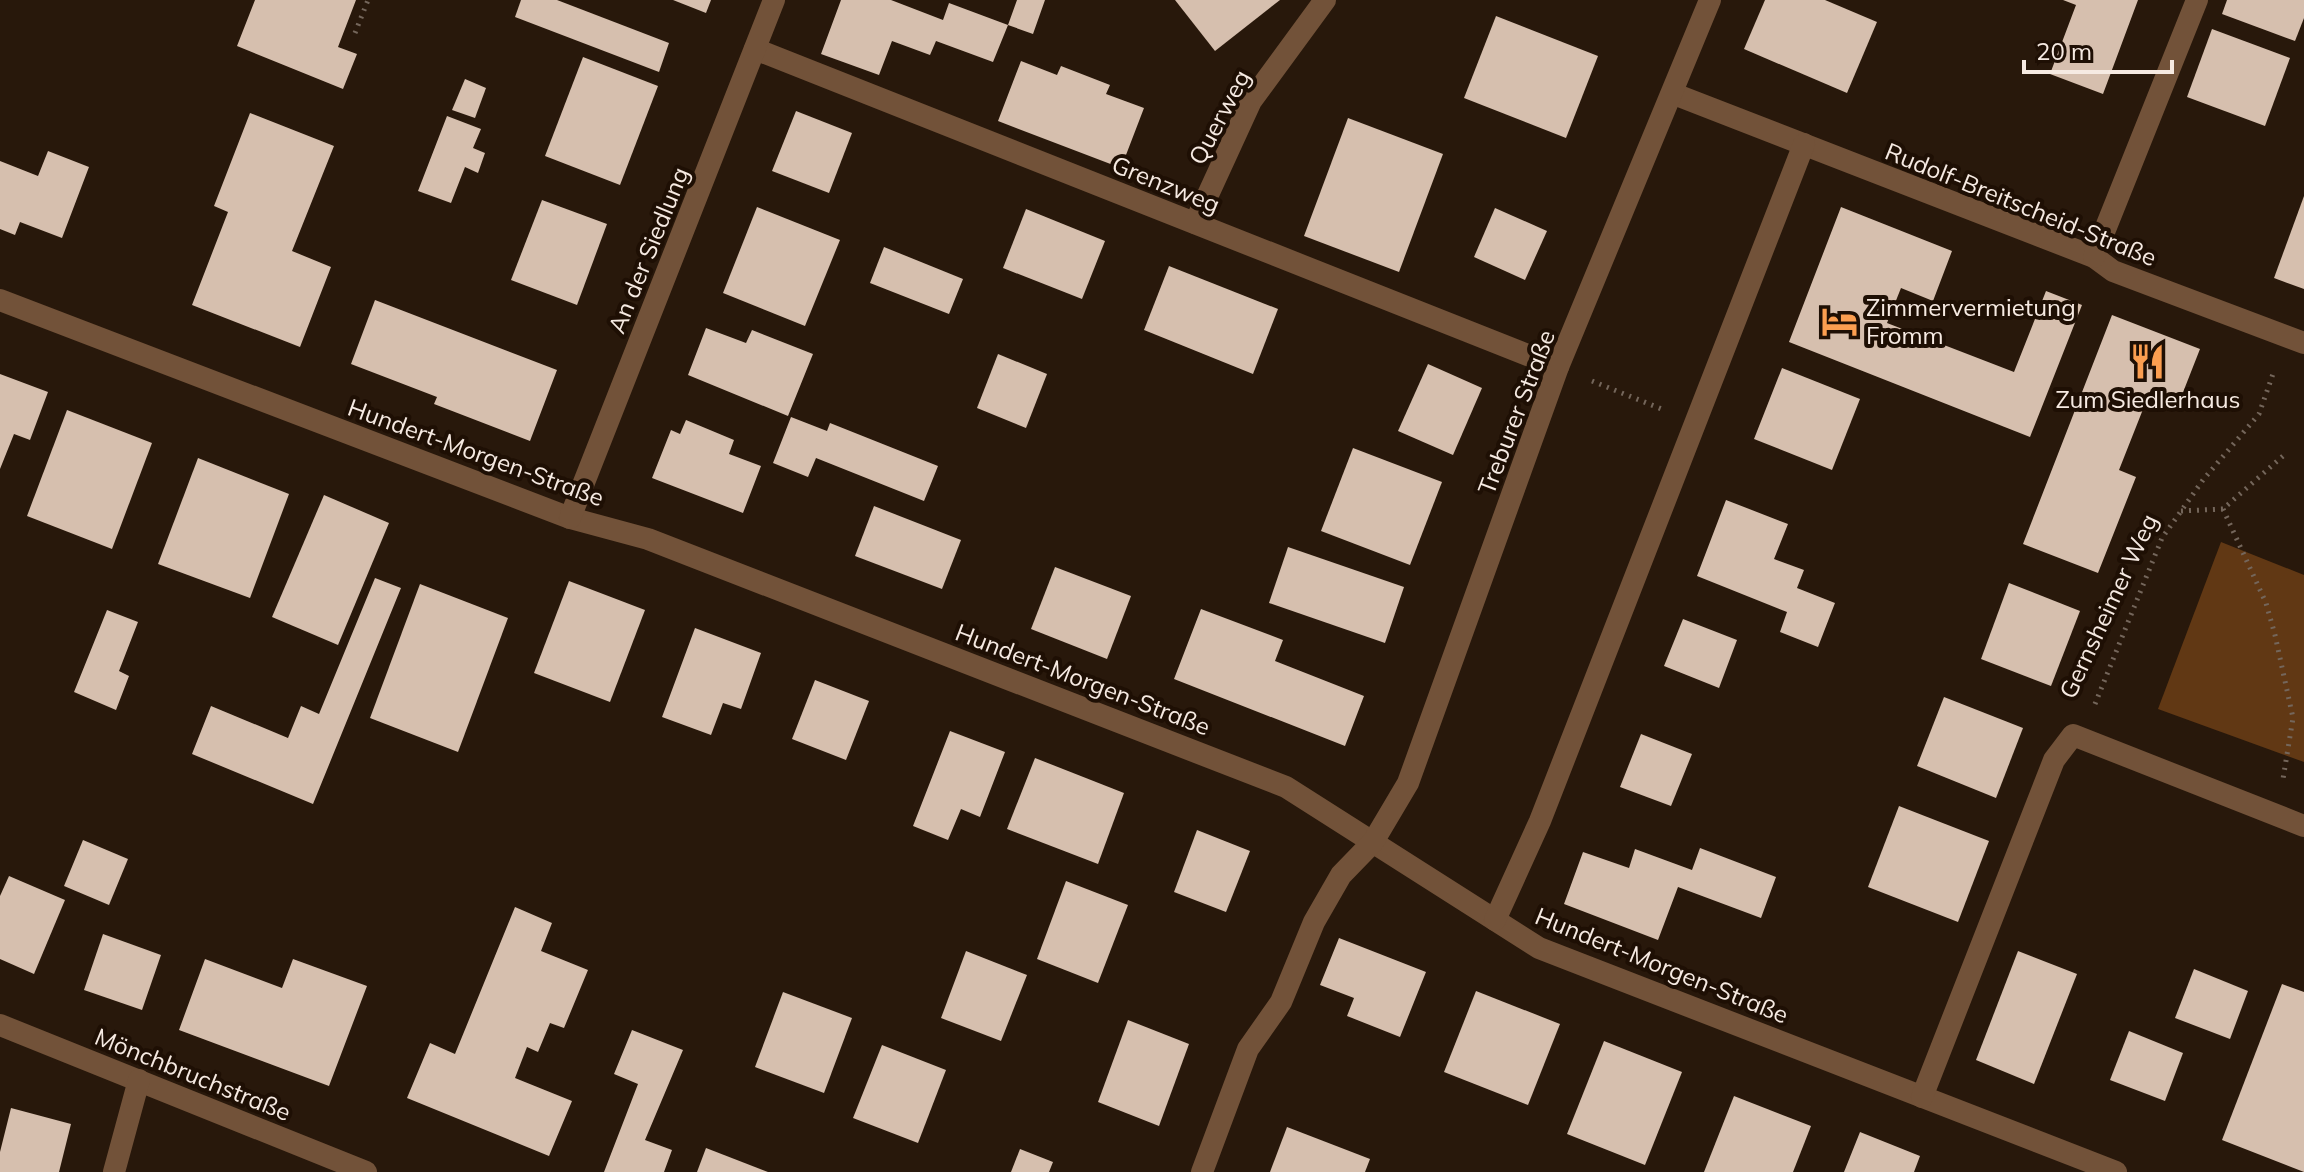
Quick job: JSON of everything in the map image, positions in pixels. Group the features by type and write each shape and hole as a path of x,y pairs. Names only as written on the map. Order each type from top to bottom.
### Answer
{"street":[{"name":"An der Siedlung","path":"570,518 774,0"},
{"name":"Querweg","path":"1195,223 1251,101 1325,0"},
{"name":"Treburer Straße","path":"1202,1172 1248,1049 1281,1002 1314,922 1341,875 1373,842 1408,783 1558,367 1674,94 1710,0"},
{"path":"2094,257 2197,0"},
{"name":"Grenzweg","path":"755,49 1558,367"},
{"name":"Rudolf-Breitscheid-Straße","path":"1674,94 2094,257 2113,271 2296,340"},
{"path":"1495,920 1540,821 1804,144"},
{"name":"Hundert-Morgen-Straße","path":"0,300 570,518 648,539 1286,787 1539,948 2116,1172"},
{"name":"Gernsheimer Weg","path":"1922,1097 2054,760 2073,735 2304,826"},
{"name":"Mönchbruchstraße","path":"0,1025 366,1172"},
{"path":"114,1172 139,1080"}],"path":[{"path":"355,33 368,0"},
{"name":"Gernsheimer Weg","path":"2073,735 2095,704 2162,538 2180,511 2259,414 2296,340"},
{"path":"1558,367 1695,422"},
{"path":"2180,511 2223,509 2284,455"},
{"path":"2223,509 2266,603 2293,718 2275,815"}],"shaded area":[{"path":"2221,542 2304,575 2304,762 2158,709"}],"building":[{"path":"255,0 356,0 338,47 357,54 343,89 237,46"},
{"path":"521,0 557,0 669,43 659,72 515,17"},
{"path":"673,0 711,0 706,13"},
{"path":"841,0 891,0 943,20 949,3 1008,25 993,62 936,41 930,55 892,41 879,75 821,54"},
{"path":"1017,0 1045,0 1033,34 1008,25"},
{"path":"1175,0 1280,0 1215,51"},
{"path":"1765,0 1825,0 1877,22 1847,93 1744,49"},
{"path":"2063,0 2138,0 2103,94 2050,74 2076,5"},
{"path":"2227,0 2304,0 2304,18 2295,41 2222,14"},
{"path":"1496,16 1598,56 1566,138 1464,98"},
{"path":"2212,29 2290,58 2265,126 2187,97"},
{"path":"583,57 658,86 620,185 545,156"},
{"path":"1021,61 1057,75 1061,66 1110,85 1106,94 1144,108 1121,168 998,121"},
{"path":"465,79 486,88 475,118 452,110"},
{"path":"796,111 852,133 829,193 772,171"},
{"path":"250,113 334,146 292,251 331,267 300,347 192,305 228,212 214,206"},
{"path":"447,116 481,129 473,148 485,153 478,173 465,167 451,203 418,191"},
{"path":"1348,118 1443,154 1399,272 1304,236"},
{"path":"48,151 89,167 62,238 20,222 15,235 0,229 0,161 38,176"},
{"path":"2304,196 2304,289 2274,278"},
{"path":"542,200 607,224 577,305 511,280"},
{"path":"757,207 840,240 805,326 723,293"},
{"path":"1841,207 1952,251 1933,301 1901,288 1887,323 2014,372 2046,291 2082,305 2030,437 1789,342"},
{"path":"1495,208 1547,231 1525,280 1474,257"},
{"path":"1026,209 1105,241 1082,299 1003,268"},
{"path":"884,247 963,279 949,314 870,283"},
{"path":"1169,266 1278,309 1253,374 1144,330"},
{"path":"375,300 557,370 530,441 434,404 437,397 351,364"},
{"path":"2112,315 2200,349 2180,400 2151,389 2119,470 2136,477 2098,573 2023,544"},
{"path":"706,328 746,343 752,330 813,354 788,416 688,375"},
{"path":"998,354 1047,374 1026,428 977,408"},
{"path":"1428,364 1482,388 1453,455 1398,431"},
{"path":"1782,368 1860,399 1832,470 1754,439"},
{"path":"0,374 48,392 30,440 14,434 0,469"},
{"path":"67,410 152,443 112,549 27,516"},
{"path":"791,417 827,431 830,423 938,466 924,501 816,458 808,477 773,463"},
{"path":"686,420 734,440 729,454 761,466 743,513 652,478 671,430 680,434"},
{"path":"1353,448 1442,482 1410,565 1321,531"},
{"path":"198,458 289,494 250,598 158,564"},
{"path":"324,495 389,523 338,645 272,617"},
{"path":"1726,500 1788,524 1774,559 1804,570 1797,588 1835,603 1818,647 1780,632 1787,612 1697,576"},
{"path":"874,506 961,540 942,589 855,556"},
{"path":"1288,547 1404,587 1385,643 1269,603"},
{"path":"1055,567 1131,596 1107,659 1031,629"},
{"path":"375,578 401,588 313,804 192,754 211,706 288,738 301,706 319,714"},
{"path":"569,581 645,610 610,702 534,673"},
{"path":"2009,583 2080,611 2051,686 1981,659"},
{"path":"420,584 508,618 458,752 370,718"},
{"path":"1201,609 1283,640 1275,661 1364,696 1345,746 1174,679"},
{"path":"107,610 138,622 119,671 129,676 116,710 74,692"},
{"path":"1683,619 1737,640 1719,688 1664,666"},
{"path":"695,628 761,653 741,709 723,703 711,735 662,717"},
{"path":"815,680 869,701 846,760 792,739"},
{"path":"1944,697 2023,728 1996,798 1917,766"},
{"path":"950,731 1005,752 980,817 961,809 948,840 913,826"},
{"path":"1641,734 1692,754 1671,806 1620,787"},
{"path":"1035,758 1124,793 1098,864 1007,829"},
{"path":"1899,806 1989,841 1958,922 1868,887"},
{"path":"1197,830 1250,851 1226,912 1174,892"},
{"path":"83,840 128,859 109,905 64,886"},
{"path":"1700,848 1776,877 1761,918 1678,887 1658,940 1564,904 1583,852 1629,868 1635,849 1692,870"},
{"path":"9,876 65,900 34,974 0,959 0,896"},
{"path":"1066,881 1128,905 1098,983 1037,959"},
{"path":"515,907 552,923 541,951 588,970 564,1028 550,1023 538,1052 527,1047 515,1078 572,1101 549,1156 407,1098 430,1043 455,1054"},
{"path":"103,934 161,955 142,1010 84,990"},
{"path":"1339,938 1426,972 1400,1037 1347,1016 1354,998 1320,985"},
{"path":"966,951 1027,975 1001,1041 941,1018"},
{"path":"2018,951 2077,974 2034,1084 1976,1060"},
{"path":"205,959 282,988 293,959 367,986 329,1086 179,1030"},
{"path":"2194,969 2248,991 2230,1039 2175,1018"},
{"path":"2282,984 2304,992 2304,1172 2222,1140"},
{"path":"1476,991 1560,1024 1528,1105 1444,1072"},
{"path":"783,992 852,1018 824,1093 755,1067"},
{"path":"1128,1020 1189,1044 1159,1126 1098,1102"},
{"path":"632,1030 683,1050 645,1140 672,1150 664,1172 604,1172 638,1084 614,1074"},
{"path":"2129,1031 2183,1053 2165,1101 2110,1080"},
{"path":"1604,1041 1682,1072 1645,1165 1567,1134"},
{"path":"882,1045 946,1070 918,1143 853,1118"},
{"path":"1734,1096 1811,1126 1793,1172 1704,1172"},
{"path":"11,1108 71,1124 59,1172 0,1172 0,1152"},
{"path":"1287,1127 1370,1159 1365,1172 1270,1172"},
{"path":"1860,1132 1920,1156 1914,1172 1844,1172"},
{"path":"706,1148 768,1172 697,1172"},
{"path":"1020,1149 1053,1162 1049,1172 1011,1172"}],"place":[{"name":"Zimmervermietung Fromm","path":"1840,321"},
{"name":"Zum Siedlerhaus","path":"2148,362"}]}
